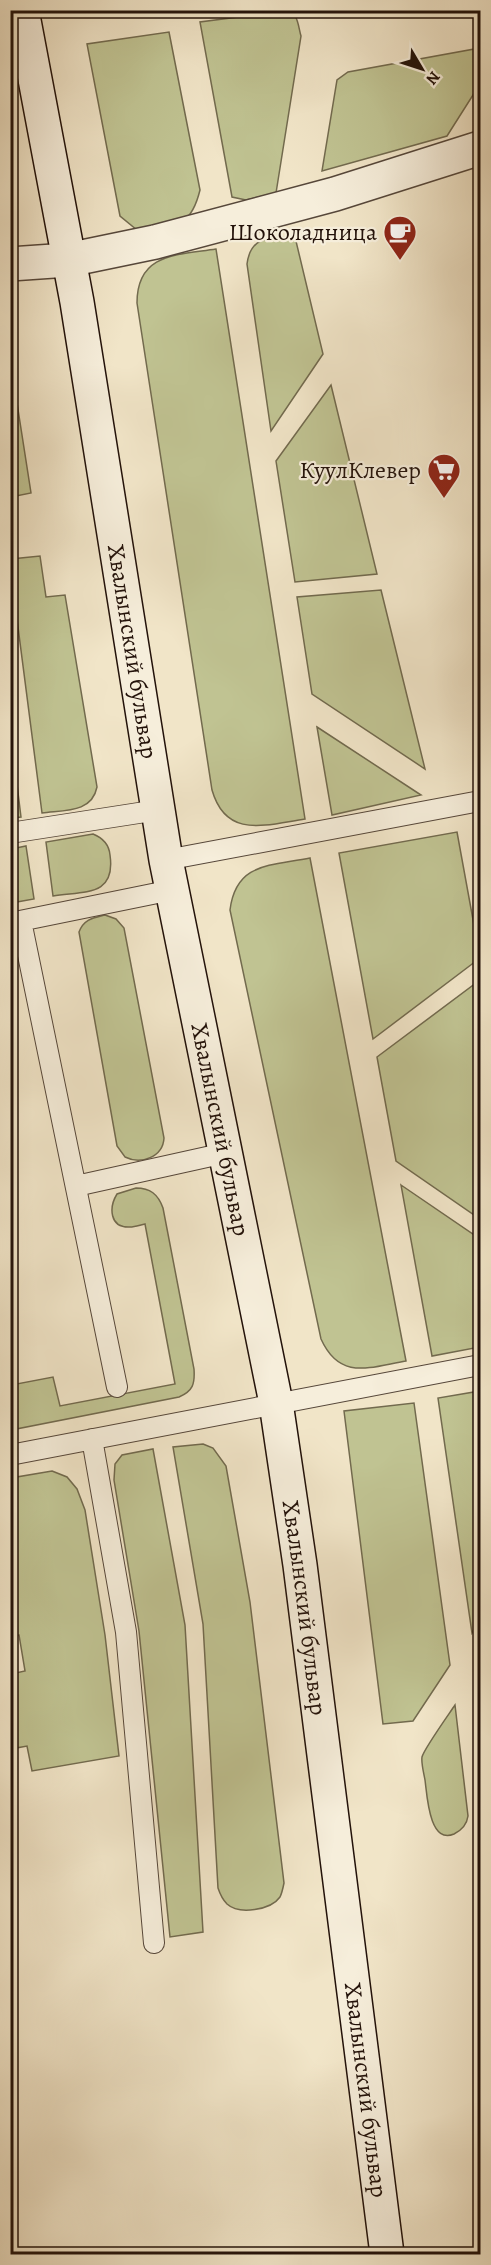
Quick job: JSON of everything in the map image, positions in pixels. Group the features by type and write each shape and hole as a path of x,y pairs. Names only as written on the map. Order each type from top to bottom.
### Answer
{"street":[{"name":"Хвалынский бульвар","path":"22,10 77,302 169,875 276,1403 300,1565 387,2254"},
{"path":"10,264 68,260 155,242 335,194 480,148"}],"lane":[{"path":"117,1388 16,922 169,875 480,801"},
{"path":"10,833 158,810"},
{"path":"75,1186 225,1153"},
{"path":"10,1455 480,1365"},
{"path":"92,1439 126,1632 154,1943"}],"green space":[{"path":"285,11 295,16 301,36 276,193 246,200 232,197 200,22"},
{"path":"169,32 200,190 191,213 185,219 170,226 137,230 120,216 87,44"},
{"path":"480,48 480,84 447,136 322,171 337,80 348,72"},
{"path":"295,237 323,354 271,431 247,264 249,254 258,243 270,239"},
{"path":"216,249 305,819 276,824 249,825 237,822 227,816 218,806 212,790 137,303 139,287 144,274 152,266 174,256"},
{"path":"10,358 31,493 11,497 10,497"},
{"path":"331,385 377,574 295,582 276,461"},
{"path":"40,556 46,597 65,595 97,787 89,802 83,806 42,813 10,565 11,559"},
{"path":"381,590 425,769 312,694 297,597"},
{"path":"317,727 421,795 332,815"},
{"path":"11,736 21,817 10,818"},
{"path":"457,832 480,958 373,1039 339,853"},
{"path":"93,834 107,845 111,869 108,878 103,885 86,892 53,896 46,842"},
{"path":"26,846 34,899 11,903 11,849"},
{"path":"310,858 406,1361 368,1368 347,1366 337,1361 321,1339 230,910 234,894 248,875 269,865"},
{"path":"105,915 116,919 124,928 164,1138 160,1150 144,1160 125,1157 117,1146 79,932 86,922"},
{"path":"480,980 480,1219 396,1161 377,1057"},
{"path":"401,1185 480,1239 480,1347 432,1356"},
{"path":"136,1188 153,1193 163,1208 194,1369 192,1386 179,1397 11,1430 11,1385 53,1377 60,1406 175,1384 145,1224 132,1227 123,1226 118,1224 113,1216 114,1199 117,1194"},
{"path":"480,1391 480,1620 472,1633 438,1398"},
{"path":"414,1403 450,1665 413,1721 383,1724 344,1411"},
{"path":"203,1444 213,1448 226,1466 250,1602 284,1883 281,1895 276,1901 255,1910 232,1907 224,1900 218,1888 203,1624 173,1447"},
{"path":"153,1449 185,1625 203,1932 170,1937 139,1631 114,1480 115,1464 122,1455"},
{"path":"52,1471 67,1477 77,1489 85,1510 105,1635 119,1756 32,1771 27,1746 16,1748 11,1715 11,1674 25,1671 19,1635 11,1636 11,1478"},
{"path":"455,1705 468,1816 459,1831 446,1835 439,1832 431,1816 422,1757"}],"place":[{"name":"Шоколадница","path":"400,261"},
{"name":"КуулКлевер","path":"444,499"}]}
